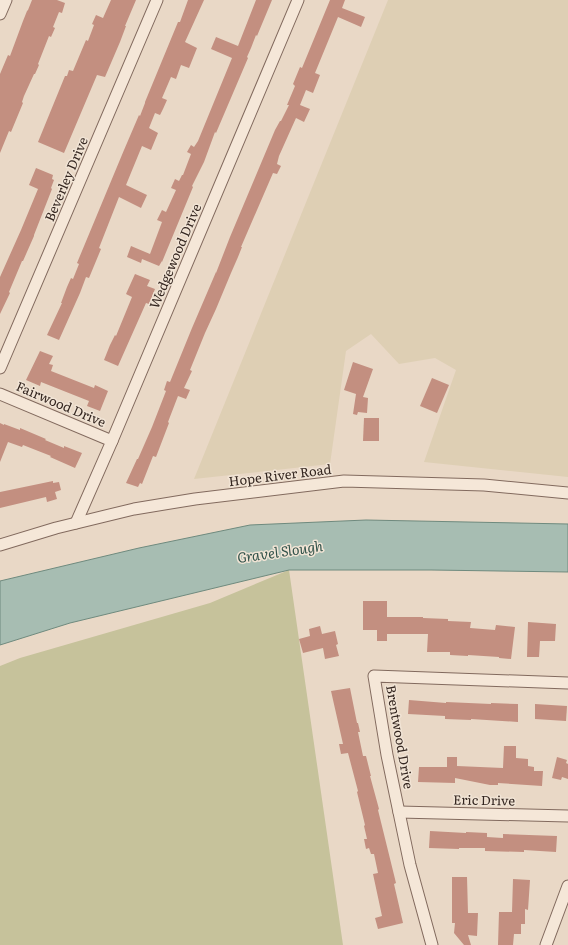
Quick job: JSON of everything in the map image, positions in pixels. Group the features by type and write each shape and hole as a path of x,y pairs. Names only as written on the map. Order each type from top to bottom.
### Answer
{"street":[{"path":"0,14 6,0"},
{"name":"Beverley Drive","path":"0,368 157,0"},
{"name":"Wedgewood Drive","path":"76,523 298,0"},
{"name":"Fairwood Drive","path":"0,394 112,441"},
{"name":"Hope River Road","path":"0,544 134,509 196,499 344,481 484,485 568,493"},
{"name":"Brentwood Drive","path":"432,945 410,865 387,755 374,676 568,683"},
{"name":"Eric Drive","path":"399,812 568,816"},
{"path":"546,945 568,886"}],"shaded area":[{"path":"388,0 568,0 568,477 424,462 456,370 435,358 399,364 371,334 346,351 330,464 194,479"},
{"path":"289,570 343,945 0,945 0,666 20,658 210,603"}],"water":[{"name":"Gravel Slough","path":"366,520 568,524 568,572 289,570 70,623 0,645 0,581 139,548 250,525"}],"building":[{"path":"32,0 57,0 65,3 62,13 59,12 53,27 55,28 51,37 49,36 38,64 39,65 24,96 23,103 11,132 9,131 0,153 0,74 8,55 10,56"},
{"path":"111,0 136,0 105,77 97,75 64,153 38,142 65,76 67,76 69,70 73,71 86,40 88,41 96,15 103,18"},
{"path":"188,0 204,0 185,42 197,48 189,68 181,65 176,79 171,77 162,98 167,100 160,115 155,113 149,128 158,133 151,150 142,146 126,185 147,195 141,208 119,197 89,278 86,277 59,340 47,335 62,303 71,278 73,279 79,264 77,263"},
{"path":"256,0 272,0 216,133 215,132 204,162 192,186 193,187 162,262 159,266 142,259 141,263 127,257 131,246 150,254 162,222 157,220 162,210 166,212 176,190 171,188 175,179 179,181 183,175 191,154 187,152 191,145 194,147 198,141 232,58 211,49 216,37 238,46"},
{"path":"330,0 345,0 342,8 365,17 361,27 338,17 315,73 320,75 313,93 306,90 300,105 310,109 304,122 296,118 279,156 277,164 281,166 277,174 273,173 190,370 192,371 184,388 190,390 186,399 178,396 156,457 153,456 142,484 140,483 138,487 126,483 152,427 166,391 164,390 167,381 170,382 275,130 289,105 287,105 295,86 293,84 300,67 302,68"},
{"path":"36,168 53,175 52,179 54,180 52,189 34,236 0,314 0,277 38,189 29,185"},
{"path":"135,274 150,280 147,286 155,289 149,304 146,303 118,366 104,360 115,335 116,336 132,297 126,294"},
{"path":"40,351 53,356 49,364 53,365 51,371 94,388 95,385 108,391 100,411 87,406 89,401 41,382 40,386 26,380"},
{"path":"353,362 373,369 363,397 368,398 367,413 358,412 357,415 353,414 356,394 344,390"},
{"path":"432,378 449,385 437,413 420,406"},
{"path":"364,418 379,418 379,441 363,441"},
{"path":"0,423 20,430 20,428 64,448 64,446 82,453 75,468 50,457 51,456 23,445 22,447 8,442 0,462"},
{"path":"53,481 53,483 59,482 61,490 55,492 57,499 47,502 46,497 0,508 0,492"},
{"path":"363,601 387,601 387,617 448,619 448,621 471,622 470,628 495,630 496,625 515,627 511,659 499,657 450,655 450,652 427,652 428,634 387,634 387,641 377,641 377,630 363,630"},
{"path":"528,622 556,624 555,641 540,641 539,657 527,657"},
{"path":"320,626 322,634 335,631 338,644 336,645 339,656 325,659 323,648 303,653 299,639 310,636 309,629"},
{"path":"350,688 360,732 358,732 363,756 366,756 379,809 396,883 394,884 403,923 378,929 375,918 382,916 373,874 378,873 374,854 371,854 369,848 366,849 364,839 367,839 365,825 348,753 341,754 339,744 343,744 331,691"},
{"path":"409,700 446,703 518,704 518,722 445,719 445,716 408,714"},
{"path":"535,704 567,706 566,721 535,719"},
{"path":"504,746 516,746 516,758 528,759 528,766 534,767 534,771 543,771 542,786 498,783 498,785 490,785 455,778 455,783 418,782 419,767 447,767 447,757 457,757 457,766 503,768"},
{"path":"557,757 567,760 568,779 562,777 561,780 552,778"},
{"path":"430,831 487,833 487,837 503,838 503,834 557,836 556,852 524,850 524,852 485,851 485,848 429,848"},
{"path":"452,877 467,877 468,913 478,913 477,936 468,935 471,945 464,945 454,933 455,923 452,923"},
{"path":"513,879 530,880 528,910 525,909 525,924 521,924 521,934 514,934 513,945 498,945 499,912 512,912"}]}
